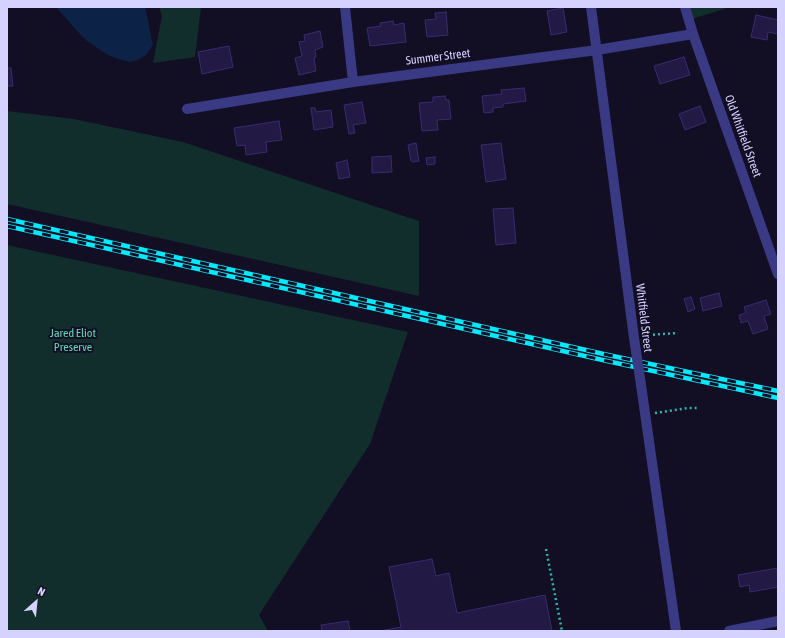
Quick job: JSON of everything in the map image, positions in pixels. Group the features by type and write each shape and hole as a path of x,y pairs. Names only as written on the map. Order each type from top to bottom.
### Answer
{"street":[{"path":"345,7 353,82"},
{"name":"Whitfield Street","path":"591,7 634,338 676,631"},
{"name":"Old Whitfield Street","path":"685,7 693,34 778,274"},
{"name":"Summer Street","path":"187,109 353,82 597,50 693,34"},
{"path":"729,631 778,621"}],"path":[{"path":"648,335 678,333"},
{"path":"661,412 698,408"},
{"path":"546,549 562,631"}],"green space":[{"path":"159,7 201,7 195,57 153,63 162,16"},
{"path":"685,7 730,7 689,20"},
{"path":"7,111 74,119 183,142 419,221 419,296 7,204"},
{"name":"Jared Eliot Preserve","path":"7,245 408,332 370,444 259,615 268,631 7,631"}],"water":[{"path":"56,7 145,7 153,45 146,55 138,60 129,62 118,59 106,54 87,41"}],"building":[{"path":"563,8 567,32 551,35 547,11"},
{"path":"446,12 448,35 427,37 425,20 436,19 435,13"},
{"path":"756,15 778,20 778,34 768,32 767,40 751,37"},
{"path":"393,21 394,25 404,23 406,42 370,46 367,28 381,26 380,23"},
{"path":"320,31 323,47 315,50 316,57 314,58 316,71 299,75 295,58 302,56 299,42 305,41 304,35"},
{"path":"229,46 233,67 202,74 198,52"},
{"path":"684,57 690,75 660,84 654,66"},
{"path":"7,68 11,68 13,86 7,86"},
{"path":"524,88 526,101 503,104 503,107 493,108 493,112 484,113 482,96 502,94 501,90"},
{"path":"445,96 446,100 449,100 451,119 437,120 438,130 422,131 419,103 433,102 433,97"},
{"path":"362,102 366,123 353,125 355,133 349,134 344,105"},
{"path":"700,106 706,122 685,130 679,114"},
{"path":"311,108 315,108 316,112 331,110 333,127 314,130"},
{"path":"279,121 282,140 266,142 267,152 246,155 245,145 237,146 234,128"},
{"path":"416,143 419,161 413,162 411,161 408,145"},
{"path":"501,143 506,179 486,182 481,145"},
{"path":"391,156 392,172 372,173 372,157"},
{"path":"435,157 435,164 427,165 426,158"},
{"path":"347,160 350,177 339,179 336,163"},
{"path":"513,208 516,243 496,245 493,209"},
{"path":"719,293 722,306 703,311 700,298"},
{"path":"691,297 695,309 688,312 684,299"},
{"path":"766,300 771,314 764,316 768,329 753,334 748,321 741,323 739,315 746,313 744,307"},
{"path":"432,559 436,576 449,573 457,613 545,595 552,631 380,631 401,627 389,567"},
{"path":"778,568 778,587 750,592 749,585 740,587 738,575"},
{"path":"348,621 350,631 322,631 321,625"}],"railway":[{"path":"7,219 608,355 778,391"},
{"path":"7,226 778,398"}]}
